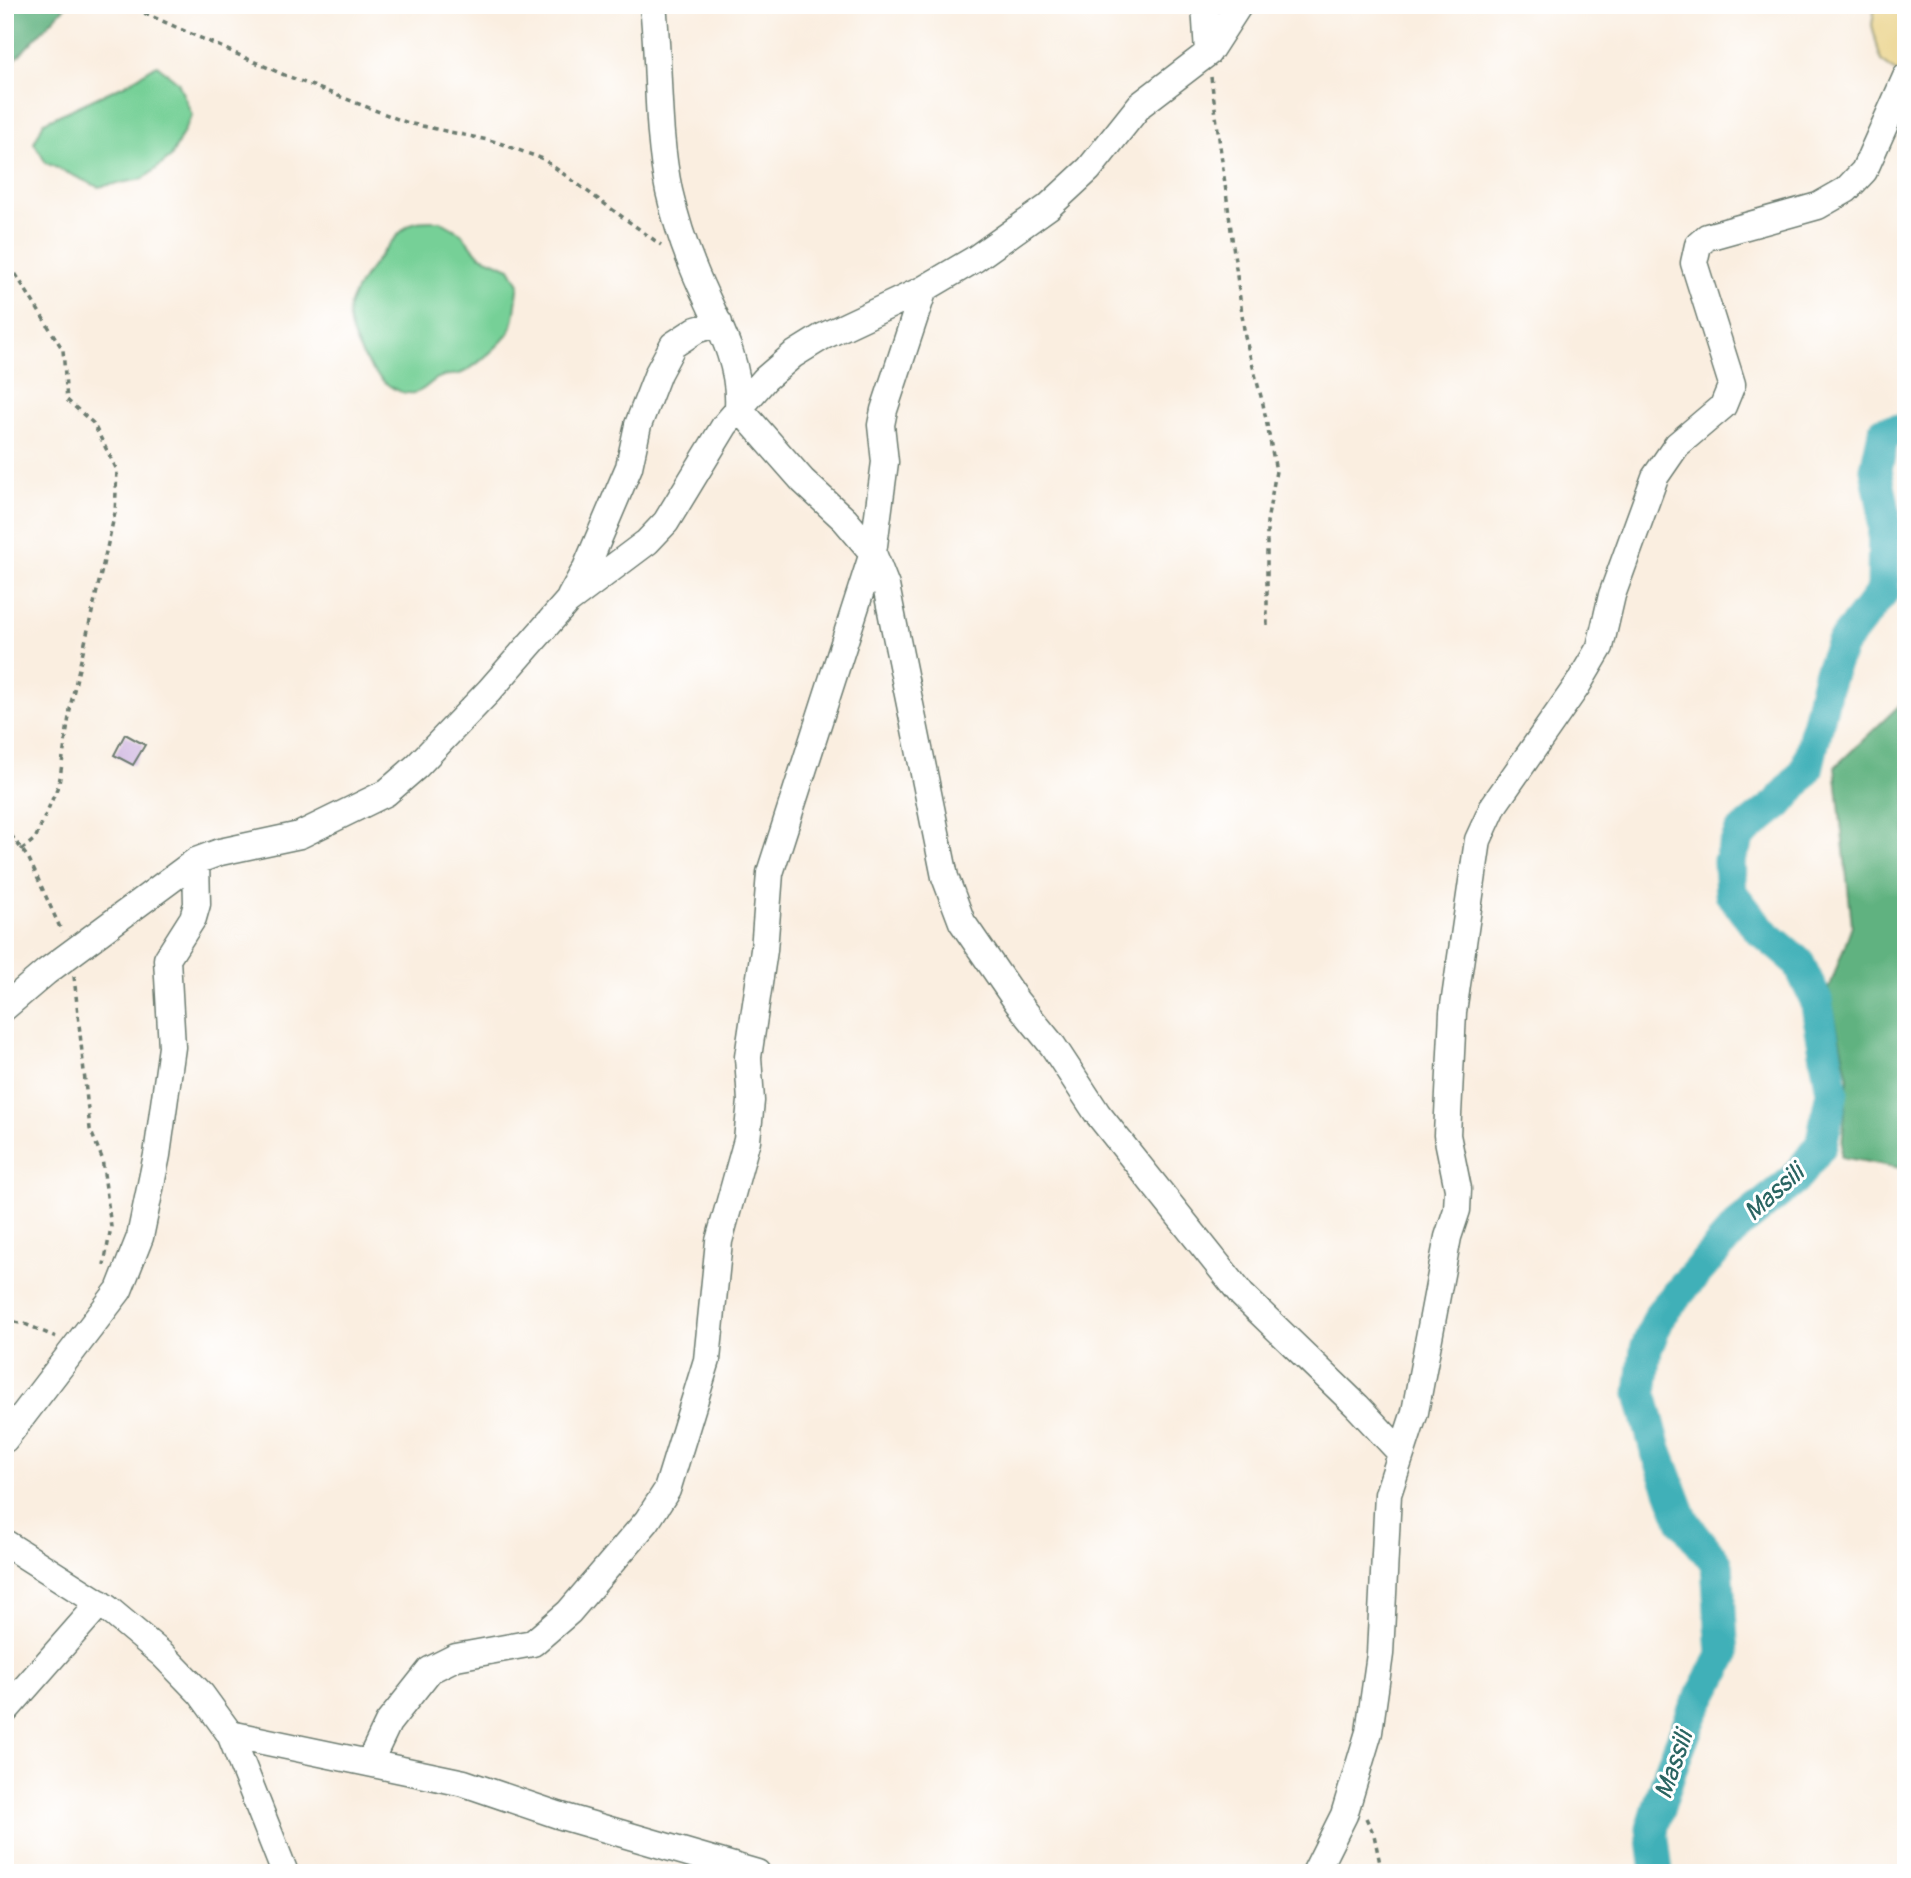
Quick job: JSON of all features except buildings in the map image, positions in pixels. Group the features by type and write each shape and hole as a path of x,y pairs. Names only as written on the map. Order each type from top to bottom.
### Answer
{"street":[{"path":"653,5 660,143 669,192 693,269 719,323 733,361 739,390 738,407 803,481 873,553 886,586 945,877 962,922 1097,1112 1242,1295 1357,1406 1401,1453"},
{"path":"1205,5 1208,53"},
{"path":"567,602 631,556 666,522 705,455 738,407 793,355 852,322 924,289 975,259 1048,207 1088,169 1140,105 1208,53 1239,5"},
{"path":"1315,1873 1344,1815 1370,1732 1380,1654 1388,1494 1415,1412 1448,1237 1457,1210 1458,1189 1447,1135 1446,1111 1455,999 1481,831 1508,782 1577,686 1600,647 1612,595 1655,477 1664,461 1677,445 1723,406 1730,394 1732,384 1693,263 1698,245 1707,237 1818,206 1846,190 1867,165 1906,77"},
{"path":"369,1763 388,1723 430,1670 456,1657 533,1643 569,1612 647,1521 667,1490 707,1360 719,1241 747,1140 751,1109 748,1057 764,950 770,873 873,553 885,462 881,425 924,289"},
{"path":"5,1007 72,953 196,861 220,852 300,835 386,793 417,766 489,691 567,602 586,568 629,467 638,425 673,345 696,330 719,323"},
{"path":"5,1439 119,1290 139,1237 157,1155 172,1047 167,959 193,918 197,904 196,861"},
{"path":"5,1543 100,1603 163,1655 201,1694 230,1734 285,1873"},
{"path":"7,1706 100,1603"},
{"path":"230,1734 507,1795 558,1815 757,1873"}],"path":[{"path":"125,5 282,75 408,123 496,142 543,159 693,269"},
{"path":"1899,5 1906,18"},
{"path":"1208,53 1245,337 1263,404 1276,471 1267,522 1267,625"},
{"path":"5,257 63,350 67,400 93,424 117,470 115,513 71,703 59,784 35,839 21,850"},
{"path":"5,827 29,859 46,903 72,953 90,1129 102,1158 111,1227 103,1266"},
{"path":"5,1320 54,1335 76,1349"},
{"path":"1352,1787 1374,1835 1382,1873"}],"green space":[{"path":"5,5 67,5 5,70"},
{"path":"157,65 178,82 192,115 171,157 143,179 98,187 46,163 34,143 44,122 124,85"},
{"path":"440,221 461,233 479,255 510,268 519,284 514,321 501,342 467,370 437,378 418,392 402,392 389,386 367,363 352,333 349,307 358,287 396,237 413,223"},
{"path":"1906,699 1906,1169 1841,1157 1848,1078 1829,989 1852,925 1835,767"}],"sand":[{"path":"1875,5 1906,5 1906,79 1881,61 1872,25"}],"waterway":[{"name":"Massili","path":"1657,1873 1652,1829 1672,1765 1693,1712 1723,1656 1717,1564 1683,1521 1656,1450 1641,1394 1646,1349 1661,1313 1737,1226 1794,1180 1821,1145 1832,1092 1816,1000 1798,962 1760,930 1731,893 1729,861 1740,834 1779,803 1807,769 1829,675 1841,645 1883,591 1884,511 1876,469 1884,432 1906,429"}]}
